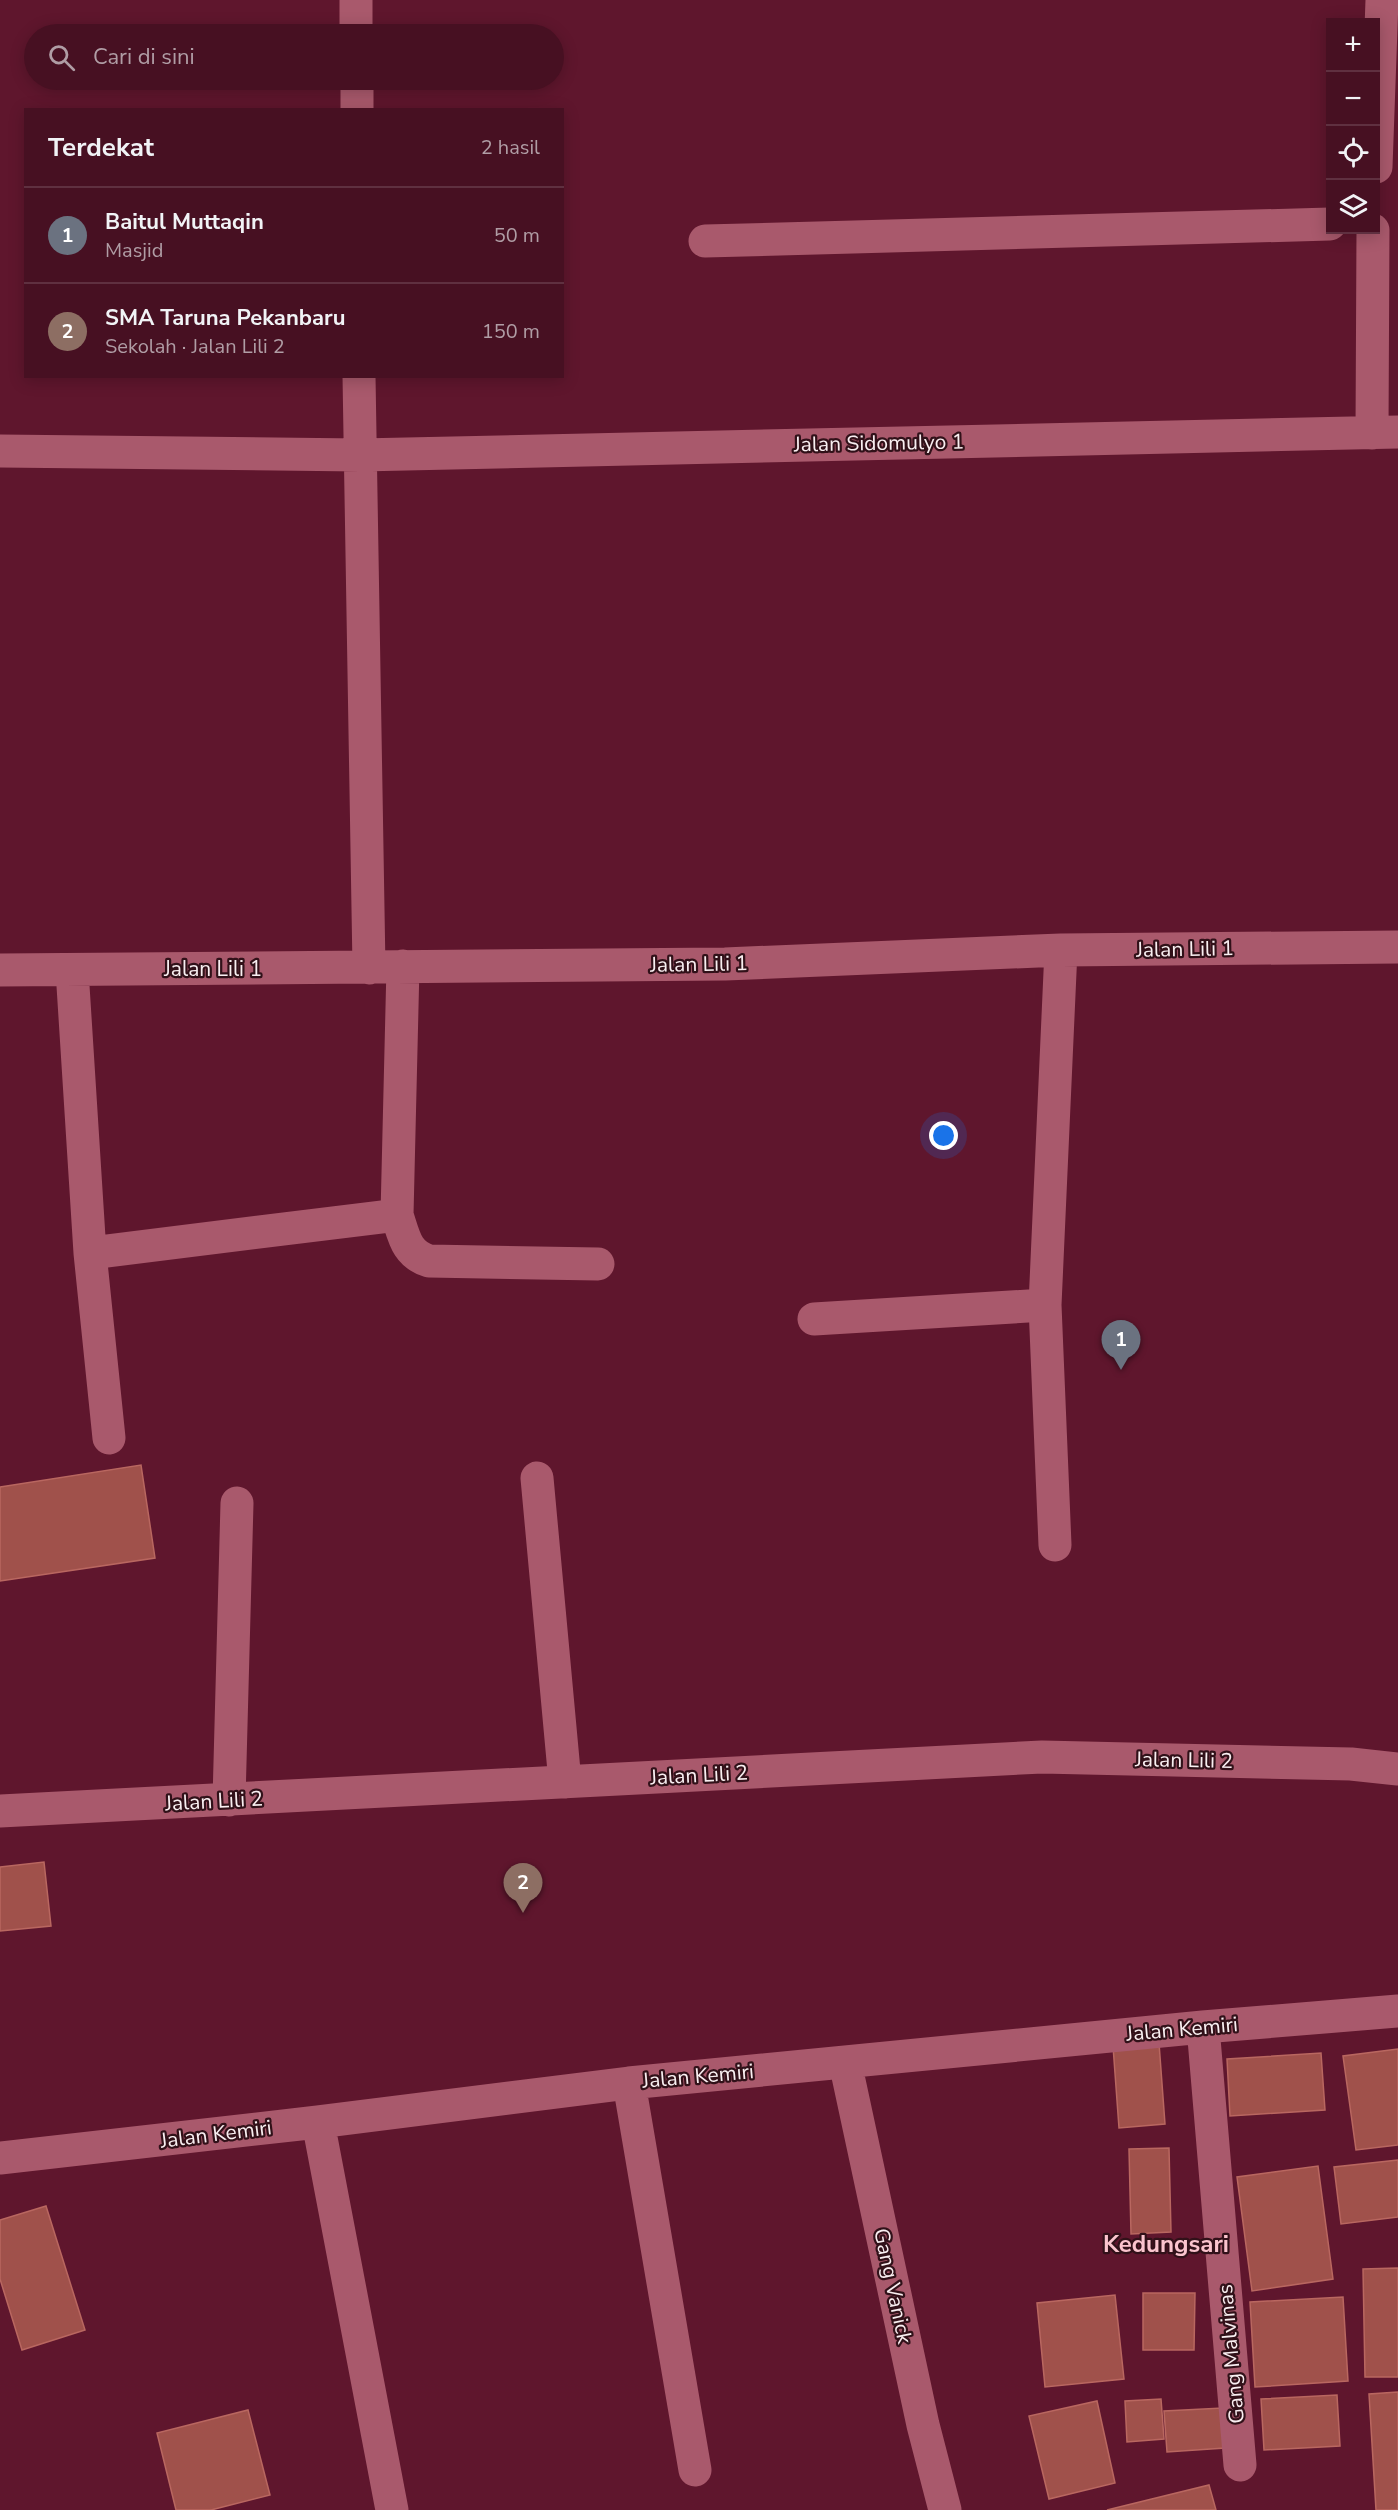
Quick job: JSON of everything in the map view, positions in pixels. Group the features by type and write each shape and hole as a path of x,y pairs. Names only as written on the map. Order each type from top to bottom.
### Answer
{"street":[{"path":"356,0 356,24"},
{"path":"1377,126 1382,0"},
{"path":"357,90 357,108"},
{"path":"705,241 1326,224"},
{"path":"1373,234 1385,432"},
{"path":"359,378 369,968"},
{"name":"Jalan Sidomulyo 1","path":"0,451 360,454 1385,432"},
{"name":"Jalan Lili 1","path":"0,970 725,964 1061,950 1398,946"},
{"path":"1055,1545 1045,1305 1061,950"},
{"path":"403,966 397,1215 410,1250 417,1257 429,1261 598,1264"},
{"path":"72,970 90,1253 109,1438"},
{"path":"90,1253 397,1215"},
{"path":"814,1319 1045,1305"},
{"path":"537,1478 566,1782"},
{"path":"230,1800 237,1503"},
{"name":"Jalan Lili 2","path":"0,1811 1042,1757 1351,1764 1398,1769"},
{"name":"Jalan Kemiri","path":"0,2158 318,2122 629,2083 1203,2027 1398,2011"},
{"name":"Gang Malvinas","path":"1203,2027 1240,2465"},
{"name":"Gang Vanick","path":"845,2062 923,2425 945,2510"},
{"path":"629,2083 695,2470"},
{"path":"318,2122 392,2510"}],"building":[{"path":"141,1465 155,1558 0,1581 0,1487"},
{"path":"44,1862 51,1926 0,1931 0,1867"},
{"path":"1159,2043 1165,2124 1119,2128 1113,2046"},
{"path":"1398,2049 1398,2145 1356,2150 1343,2056"},
{"path":"1321,2053 1325,2110 1230,2116 1227,2059"},
{"path":"1169,2148 1171,2232 1131,2234 1129,2149"},
{"path":"1398,2160 1398,2217 1341,2224 1334,2167"},
{"path":"1318,2166 1333,2279 1252,2291 1237,2177"},
{"path":"46,2206 85,2330 22,2350 0,2279 0,2220"},
{"path":"1398,2268 1398,2377 1365,2377 1363,2269"},
{"path":"1143,2293 1195,2293 1194,2350 1143,2350"},
{"path":"1115,2295 1124,2379 1045,2387 1037,2303"},
{"path":"1343,2297 1348,2381 1255,2387 1250,2302"},
{"path":"1398,2392 1398,2510 1376,2510 1369,2394"},
{"path":"1337,2395 1340,2446 1264,2450 1261,2399"},
{"path":"1161,2399 1164,2439 1127,2442 1125,2401"},
{"path":"1097,2401 1115,2483 1049,2499 1029,2416"},
{"path":"1223,2408 1225,2448 1167,2452 1164,2411"},
{"path":"248,2410 270,2495 211,2510 176,2510 157,2433"},
{"path":"1209,2485 1216,2510 1107,2510"}],"place":[{"name":"Baitul Muttaqin","path":"1121,1370"},
{"name":"SMA Taruna Pekanbaru","path":"523,1913"}],"district":[{"name":"Kedungsari","path":"1166,2244"}]}
